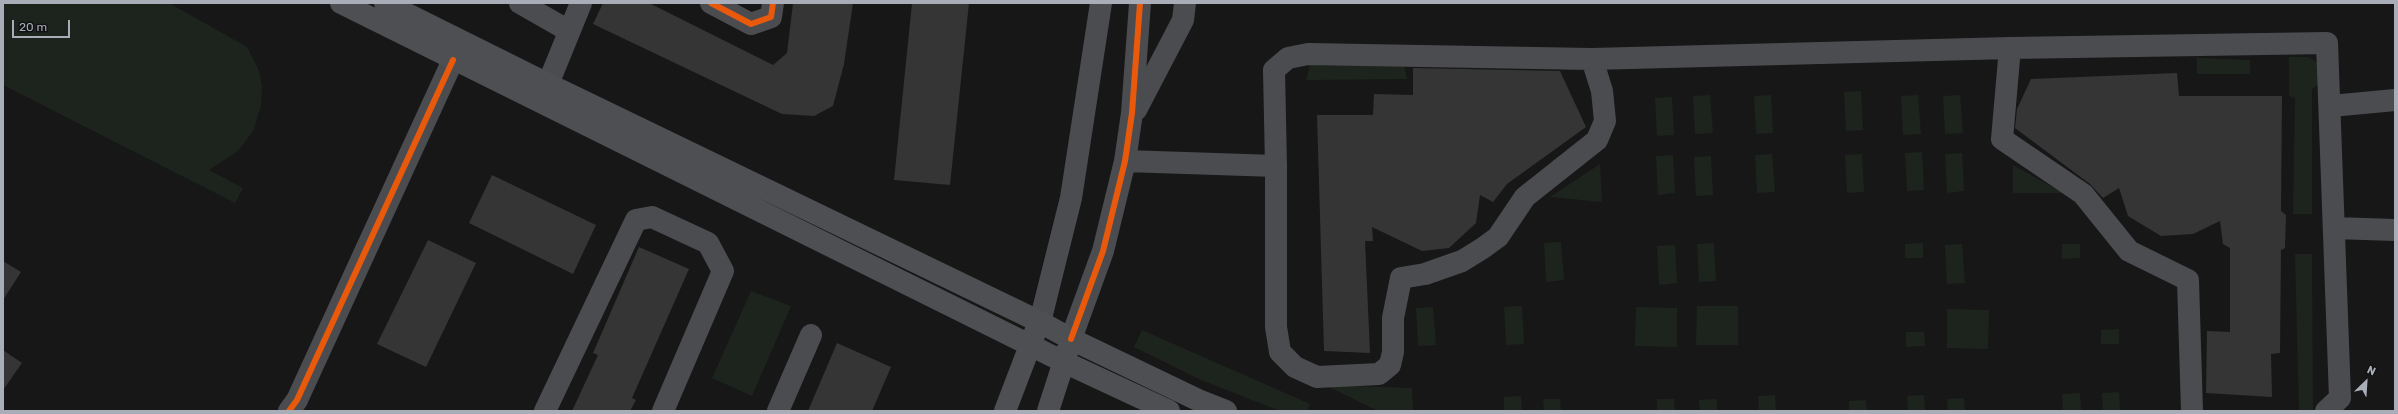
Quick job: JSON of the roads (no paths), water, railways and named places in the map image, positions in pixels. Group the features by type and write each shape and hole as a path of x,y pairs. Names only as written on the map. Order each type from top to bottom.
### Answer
{"main road":[{"path":"340,3 1064,362 1169,411"},
{"path":"385,3 548,84 1040,322 1071,339 1198,400 1226,411"},
{"path":"1005,411 1030,344 1040,322"},
{"path":"1048,411 1071,339"}],"street":[{"path":"520,3 569,31"},
{"path":"548,84 581,3"},
{"path":"711,3 751,24 771,17 772,3"},
{"path":"1040,322 1071,198 1101,3"},
{"path":"1071,339 1103,252 1125,162 1131,120 1140,3"},
{"path":"1131,120 1183,20 1185,3"},
{"path":"1592,59 1602,91 1605,121 1597,140 1525,197 1498,237 1483,248 1462,261 1424,274 1401,278 1393,318 1393,352 1390,365 1378,374 1317,376 1295,367 1280,352 1276,328 1276,166 1274,70 1288,58 1308,54 1592,59 2010,48 2328,43 2340,398 2326,411"},
{"path":"2010,48 2002,139 2083,194 2129,251 2188,280 2192,411"},
{"path":"289,411 297,400 454,60"},
{"path":"2331,106 2395,100"},
{"path":"1125,162 1276,166"},
{"path":"545,411 636,220 652,217 708,243 723,271 663,411"},
{"path":"2334,228 2395,230"},
{"path":"778,411 811,335"}]}
